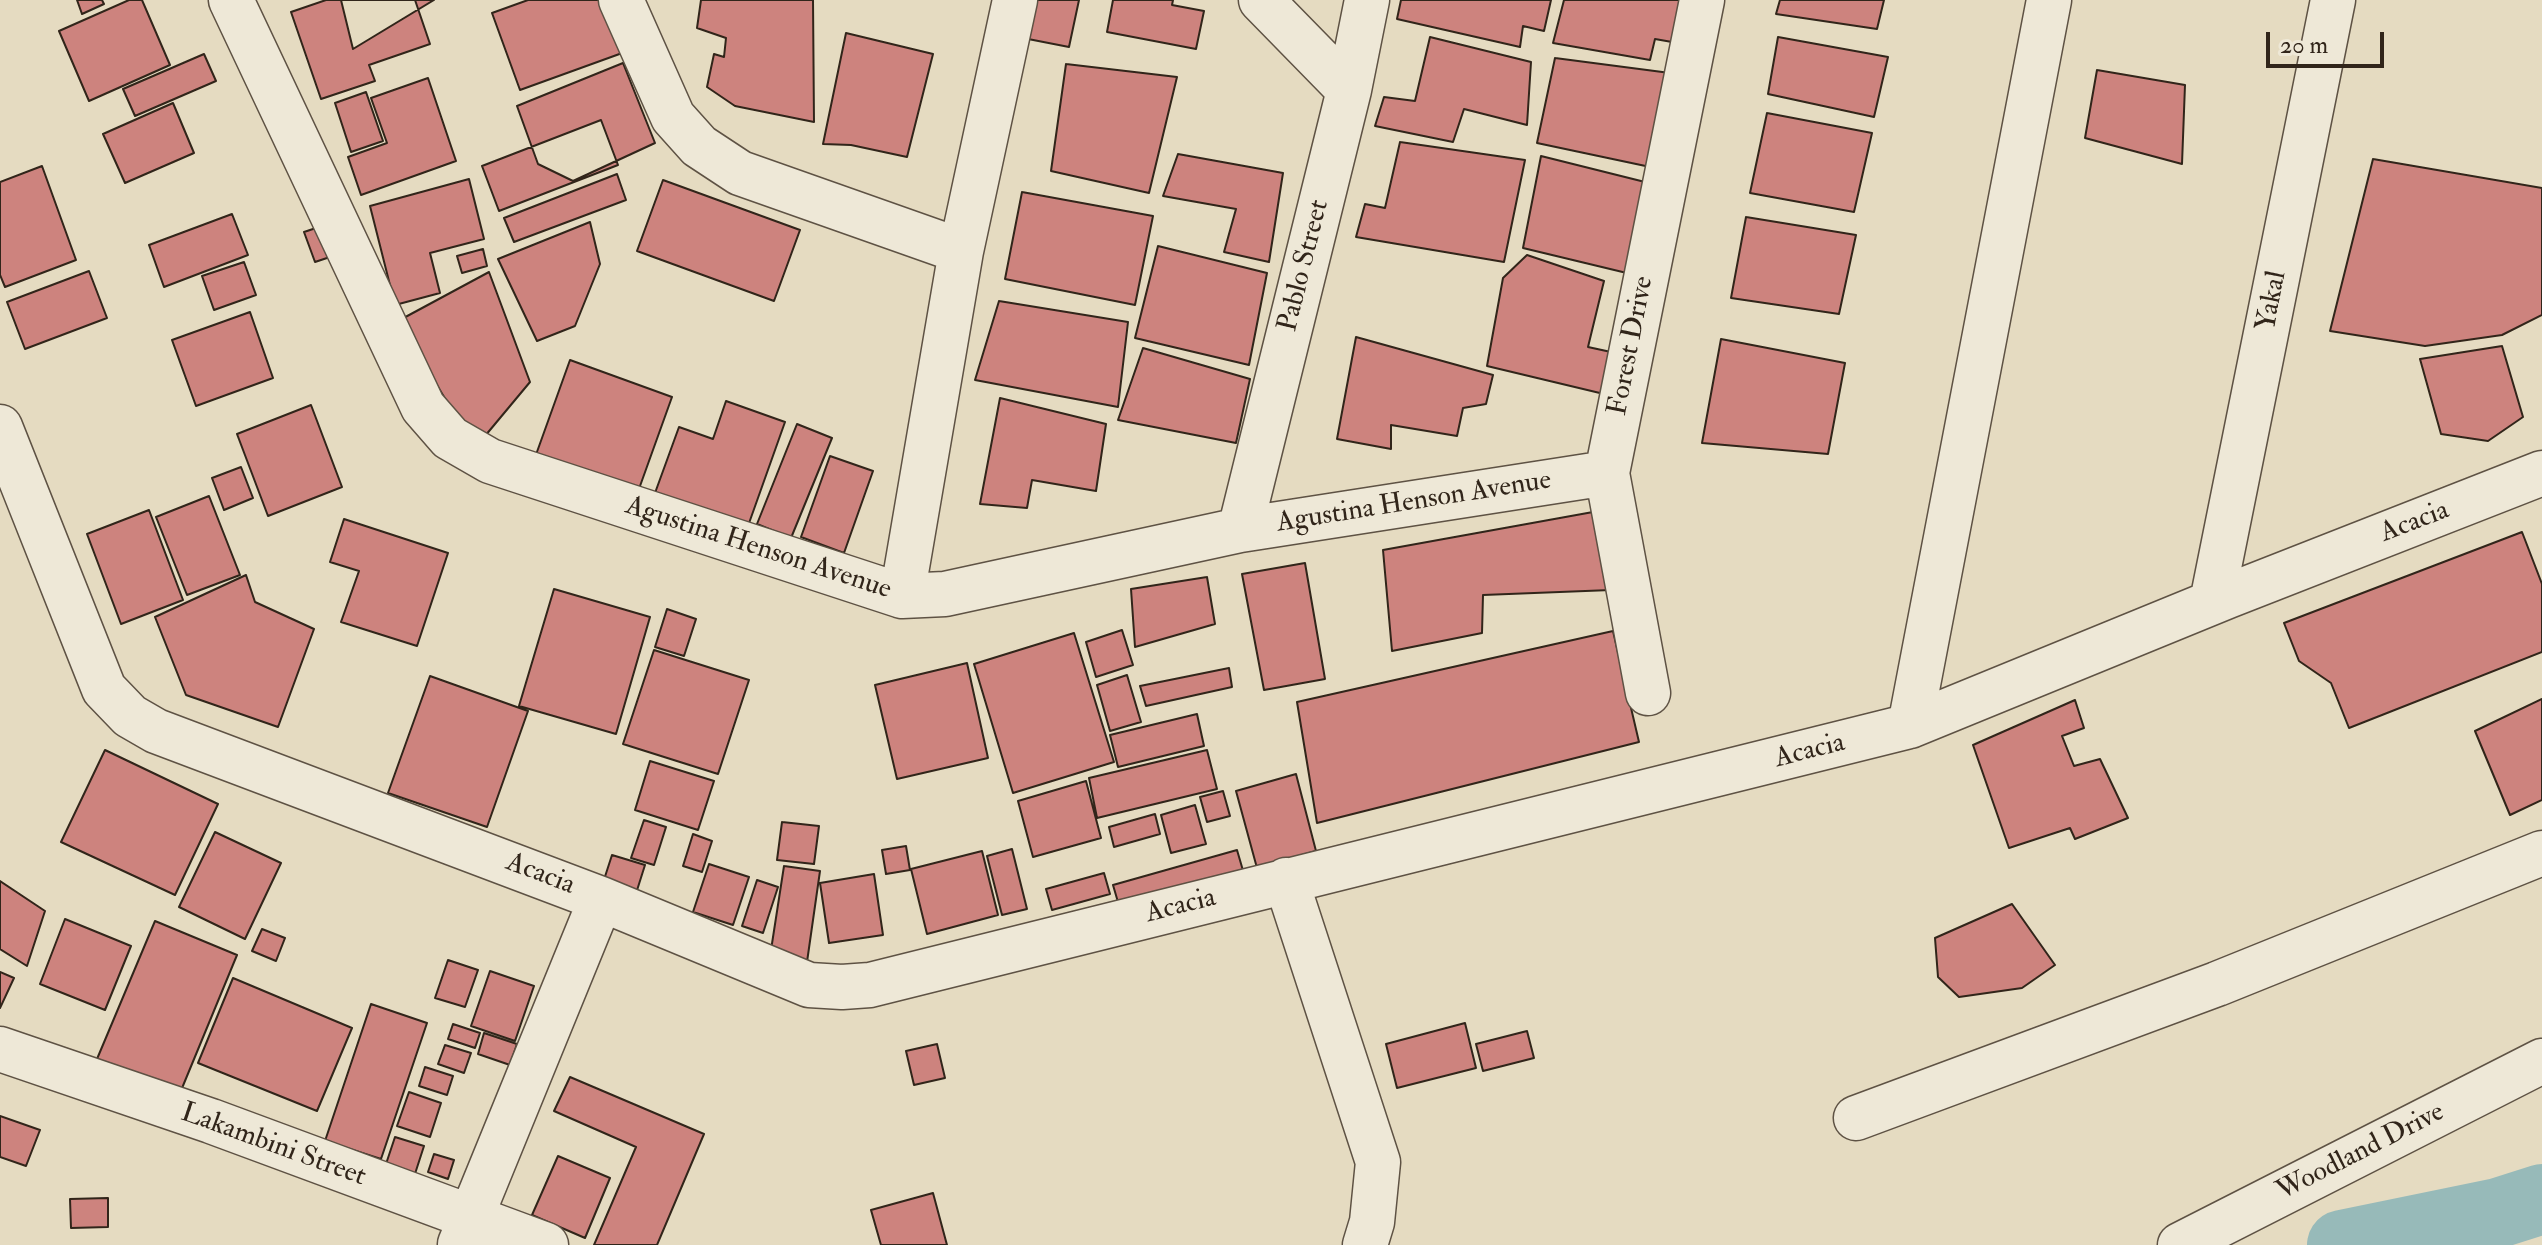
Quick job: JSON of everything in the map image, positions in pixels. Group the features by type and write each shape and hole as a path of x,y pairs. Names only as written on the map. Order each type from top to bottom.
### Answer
{"street":[{"name":"Agustina Henson Avenue","path":"231,0 423,407 450,438 490,461 902,596 945,594 1240,530 1607,473"},
{"path":"621,0 673,117 699,146 740,173 961,251"},
{"path":"902,596 961,251 1015,0"},
{"path":"1261,0 1349,90"},
{"name":"Pablo Street","path":"1240,530 1349,90 1367,0"},
{"name":"Forest Drive","path":"1648,693 1607,473 1702,0"},
{"path":"1910,726 2049,0"},
{"name":"Yakal","path":"2212,602 2333,0"},
{"name":"Acacia","path":"0,427 104,689 130,716 156,731 601,899 809,985 842,987 870,985 1910,726 2212,602 2542,473"},
{"path":"1856,1118 2217,984 2542,853"},
{"path":"1286,880 1378,1162 1372,1222 1365,1245"},
{"path":"464,1232 601,899"},
{"name":"Lakambini Street","path":"0,1049 211,1121 464,1232 546,1245"},
{"name":"Woodland Drive","path":"2180,1245 2542,1061"}],"building":[{"path":"77,0 102,0 104,4 82,14"},
{"path":"129,0 142,0 170,65 89,101 59,31"},
{"path":"326,0 415,0 430,44 369,65 375,81 321,99 291,12"},
{"path":"341,0 434,0 353,49"},
{"path":"528,0 606,0 625,52 520,90 492,13"},
{"path":"701,0 813,0 814,122 735,106 707,87 714,54 724,57 726,38 697,28"},
{"path":"1030,0 1079,0 1069,47 1023,38"},
{"path":"1113,0 1173,0 1172,5 1204,11 1196,49 1107,32"},
{"path":"1401,0 1551,0 1544,31 1523,26 1520,47 1397,19"},
{"path":"1564,0 1686,0 1672,42 1655,39 1650,60 1553,43"},
{"path":"1780,0 1884,0 1877,29 1776,14"},
{"path":"846,33 933,54 907,157 851,145 823,144"},
{"path":"1430,37 1531,62 1527,125 1464,109 1453,142 1375,126 1384,97 1415,101"},
{"path":"1778,37 1888,57 1874,117 1768,94"},
{"path":"204,54 216,81 135,116 123,89"},
{"path":"1555,58 1670,73 1655,168 1537,143"},
{"path":"623,63 655,143 573,181 538,164 517,106"},
{"path":"1066,64 1177,77 1149,193 1051,171"},
{"path":"2097,70 2185,85 2182,164 2085,138"},
{"path":"428,78 456,161 361,195 348,157 387,143 371,98"},
{"path":"366,92 383,141 351,152 335,103"},
{"path":"173,103 194,153 125,183 103,134"},
{"path":"1767,113 1872,133 1854,212 1750,193"},
{"path":"601,120 618,165 499,211 482,166"},
{"path":"1400,142 1525,160 1504,262 1356,237 1365,204 1385,208"},
{"path":"1178,154 1283,173 1269,262 1224,252 1236,209 1163,196"},
{"path":"1541,156 1649,183 1635,275 1523,248"},
{"path":"2373,159 2542,188 2542,315 2502,335 2425,346 2330,331"},
{"path":"42,166 76,260 5,287 0,275 0,182"},
{"path":"617,174 626,200 514,242 504,218"},
{"path":"469,179 484,239 430,253 440,293 395,305 370,206"},
{"path":"663,180 800,230 774,301 637,251"},
{"path":"1022,192 1153,216 1135,305 1005,279"},
{"path":"232,214 248,255 164,287 149,245"},
{"path":"1746,217 1856,235 1839,314 1731,298"},
{"path":"590,222 600,264 575,326 537,341 498,259"},
{"path":"322,226 333,256 315,262 304,232"},
{"path":"1158,246 1267,273 1249,365 1135,338"},
{"path":"483,249 487,266 462,273 457,256"},
{"path":"1527,255 1604,281 1588,347 1611,352 1604,394 1487,366 1503,278"},
{"path":"244,262 256,295 214,310 202,276"},
{"path":"89,271 107,318 25,349 7,302"},
{"path":"489,272 530,382 475,448 398,321"},
{"path":"999,301 1128,322 1118,407 975,380"},
{"path":"250,312 273,378 196,406 172,340"},
{"path":"1356,337 1493,375 1486,404 1463,408 1457,436 1391,425 1391,449 1337,439"},
{"path":"1721,339 1845,363 1828,454 1702,443"},
{"path":"2502,346 2523,417 2488,441 2441,434 2420,359"},
{"path":"1143,348 1250,379 1236,443 1118,420"},
{"path":"570,360 672,397 635,500 533,463"},
{"path":"1000,398 1106,424 1096,491 1032,480 1027,508 980,504"},
{"path":"726,401 785,422 748,526 655,493 679,427 713,439"},
{"path":"311,405 342,487 268,516 237,434"},
{"path":"797,424 832,438 791,538 757,524"},
{"path":"830,456 873,471 844,553 801,537"},
{"path":"241,467 253,498 224,510 212,478"},
{"path":"209,496 240,575 187,595 156,517"},
{"path":"149,510 183,600 121,624 87,534"},
{"path":"1593,512 1611,590 1483,595 1482,633 1392,651 1383,550"},
{"path":"344,519 448,553 417,646 341,622 359,571 330,562"},
{"path":"2522,532 2542,584 2542,652 2349,728 2331,683 2299,661 2284,623"},
{"path":"1305,563 1325,679 1264,690 1242,574"},
{"path":"246,575 255,602 314,629 278,727 186,695 155,617"},
{"path":"1207,577 1215,624 1135,647 1131,589"},
{"path":"554,589 650,617 616,734 519,706"},
{"path":"667,609 696,619 684,656 655,647"},
{"path":"1122,630 1133,665 1096,677 1086,642"},
{"path":"1613,631 1639,742 1317,823 1297,702"},
{"path":"1074,633 1114,762 1013,793 974,664"},
{"path":"654,650 749,680 718,774 623,744"},
{"path":"967,663 988,758 897,779 875,685"},
{"path":"1229,668 1232,687 1146,706 1140,686"},
{"path":"1127,675 1141,722 1110,731 1097,685"},
{"path":"430,676 528,711 487,827 388,793"},
{"path":"2542,699 2542,800 2510,815 2475,731"},
{"path":"2075,700 2084,728 2062,736 2074,766 2100,759 2128,818 2075,839 2070,828 2009,848 1973,745"},
{"path":"1197,714 1204,746 1118,767 1110,735"},
{"path":"105,750 218,804 175,895 61,842"},
{"path":"1207,750 1217,789 1097,818 1089,778"},
{"path":"650,761 714,781 698,830 635,810"},
{"path":"1296,774 1316,851 1257,868 1236,791"},
{"path":"1086,781 1101,838 1033,857 1018,801"},
{"path":"1223,791 1230,816 1207,822 1200,797"},
{"path":"1195,805 1206,844 1171,853 1161,815"},
{"path":"1155,814 1160,834 1114,847 1109,827"},
{"path":"644,820 666,827 654,865 631,858"},
{"path":"782,822 819,826 814,864 777,860"},
{"path":"215,832 281,863 245,939 179,907"},
{"path":"693,834 712,841 702,872 683,866"},
{"path":"906,846 910,870 886,874 882,850"},
{"path":"1012,849 1027,909 1002,915 987,856"},
{"path":"1237,850 1244,874 1120,909 1113,885"},
{"path":"982,851 998,915 927,934 911,869"},
{"path":"612,855 645,865 633,903 600,892"},
{"path":"709,864 749,877 733,925 693,912"},
{"path":"784,866 820,871 806,969 769,963"},
{"path":"1104,873 1110,894 1052,910 1046,889"},
{"path":"874,874 883,935 829,943 820,883"},
{"path":"757,880 778,887 763,933 742,926"},
{"path":"0,881 45,911 27,966 0,949"},
{"path":"2012,904 2055,965 2022,988 1959,997 1938,977 1935,938"},
{"path":"65,919 131,946 105,1010 40,984"},
{"path":"155,921 237,955 180,1093 97,1059"},
{"path":"262,929 285,938 276,961 252,951"},
{"path":"448,960 478,970 465,1007 435,998"},
{"path":"490,971 534,986 515,1041 471,1026"},
{"path":"0,972 14,978 0,1008"},
{"path":"233,978 352,1028 317,1111 198,1063"},
{"path":"371,1004 427,1023 381,1159 325,1141"},
{"path":"1465,1023 1476,1068 1397,1088 1386,1044"},
{"path":"453,1024 480,1033 475,1048 448,1039"},
{"path":"1527,1031 1534,1058 1483,1071 1476,1044"},
{"path":"484,1033 517,1044 510,1065 478,1054"},
{"path":"937,1044 945,1078 914,1085 906,1051"},
{"path":"445,1045 471,1053 464,1073 438,1064"},
{"path":"425,1067 453,1076 447,1095 419,1086"},
{"path":"570,1077 704,1134 657,1245 594,1245 636,1147 554,1111"},
{"path":"409,1092 441,1103 430,1137 397,1126"},
{"path":"0,1116 40,1130 26,1166 0,1157"},
{"path":"395,1137 424,1146 413,1180 384,1170"},
{"path":"434,1154 454,1160 448,1179 428,1172"},
{"path":"558,1156 610,1178 585,1238 532,1215"},
{"path":"933,1193 947,1245 881,1245 871,1210"},
{"path":"108,1198 108,1227 71,1228 70,1199"}],"waterway":[{"path":"2342,1245 2498,1213 2542,1199"}]}
